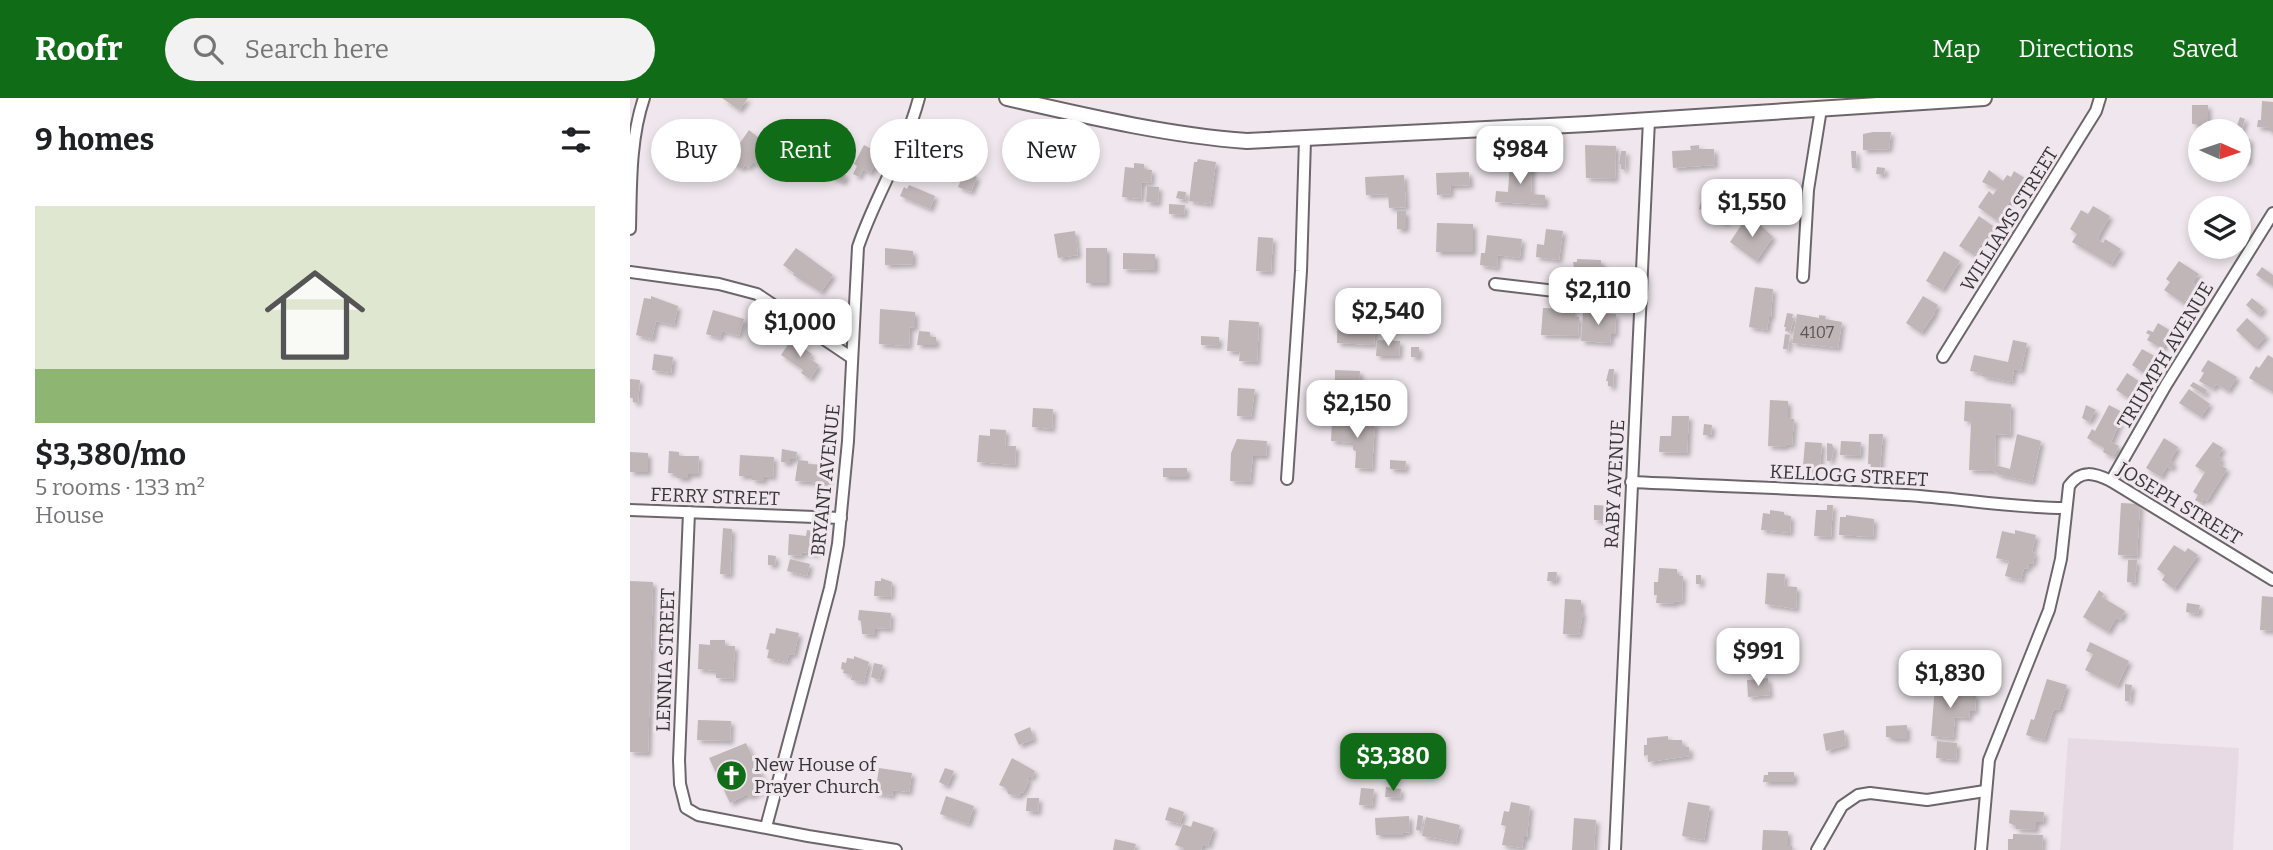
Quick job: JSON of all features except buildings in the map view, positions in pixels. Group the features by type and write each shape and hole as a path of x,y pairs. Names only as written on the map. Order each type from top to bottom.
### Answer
{"street":[{"path":"630,229 631,152 644,98"},
{"name":"BRYANT AVENUE","path":"766,827 830,588 841,518 858,247 868,218 905,141 919,98"},
{"path":"1007,98 1028,100 1202,138 1247,142 1984,98"},
{"name":"WILLIAMS STREET","path":"1943,357 2049,190 2096,111 2100,98"},
{"path":"1804,277 1808,190 1821,109"},
{"name":"RABY AVENUE","path":"1615,850 1649,120"},
{"path":"1287,479 1306,140"},
{"name":"TRIUMPH AVENUE","path":"2111,481 2166,384 2273,213"},
{"path":"630,272 728,286 757,294 852,358"},
{"path":"1495,284 1641,301"},
{"name":"JOSEPH STREET","path":"1980,850 1989,760 2049,610 2061,559 2069,486 2080,474 2088,473 2111,481 2273,580"},
{"name":"KELLOGG STREET","path":"1631,482 1903,495 1987,501 2029,508 2065,508"},
{"name":"FERRY STREET","path":"630,510 841,518"},
{"name":"LENNIA STREET","path":"689,512 680,784 686,808 698,815 766,827"},
{"path":"1817,850 1842,806 1858,795 1870,793 1927,800 1985,791"},
{"path":"766,827 896,850"}],"shaded area":[{"path":"2068,738 2239,748 2233,850 2060,850"}],"place":[{"name":"New House of Prayer Church","path":"731,775"}]}
